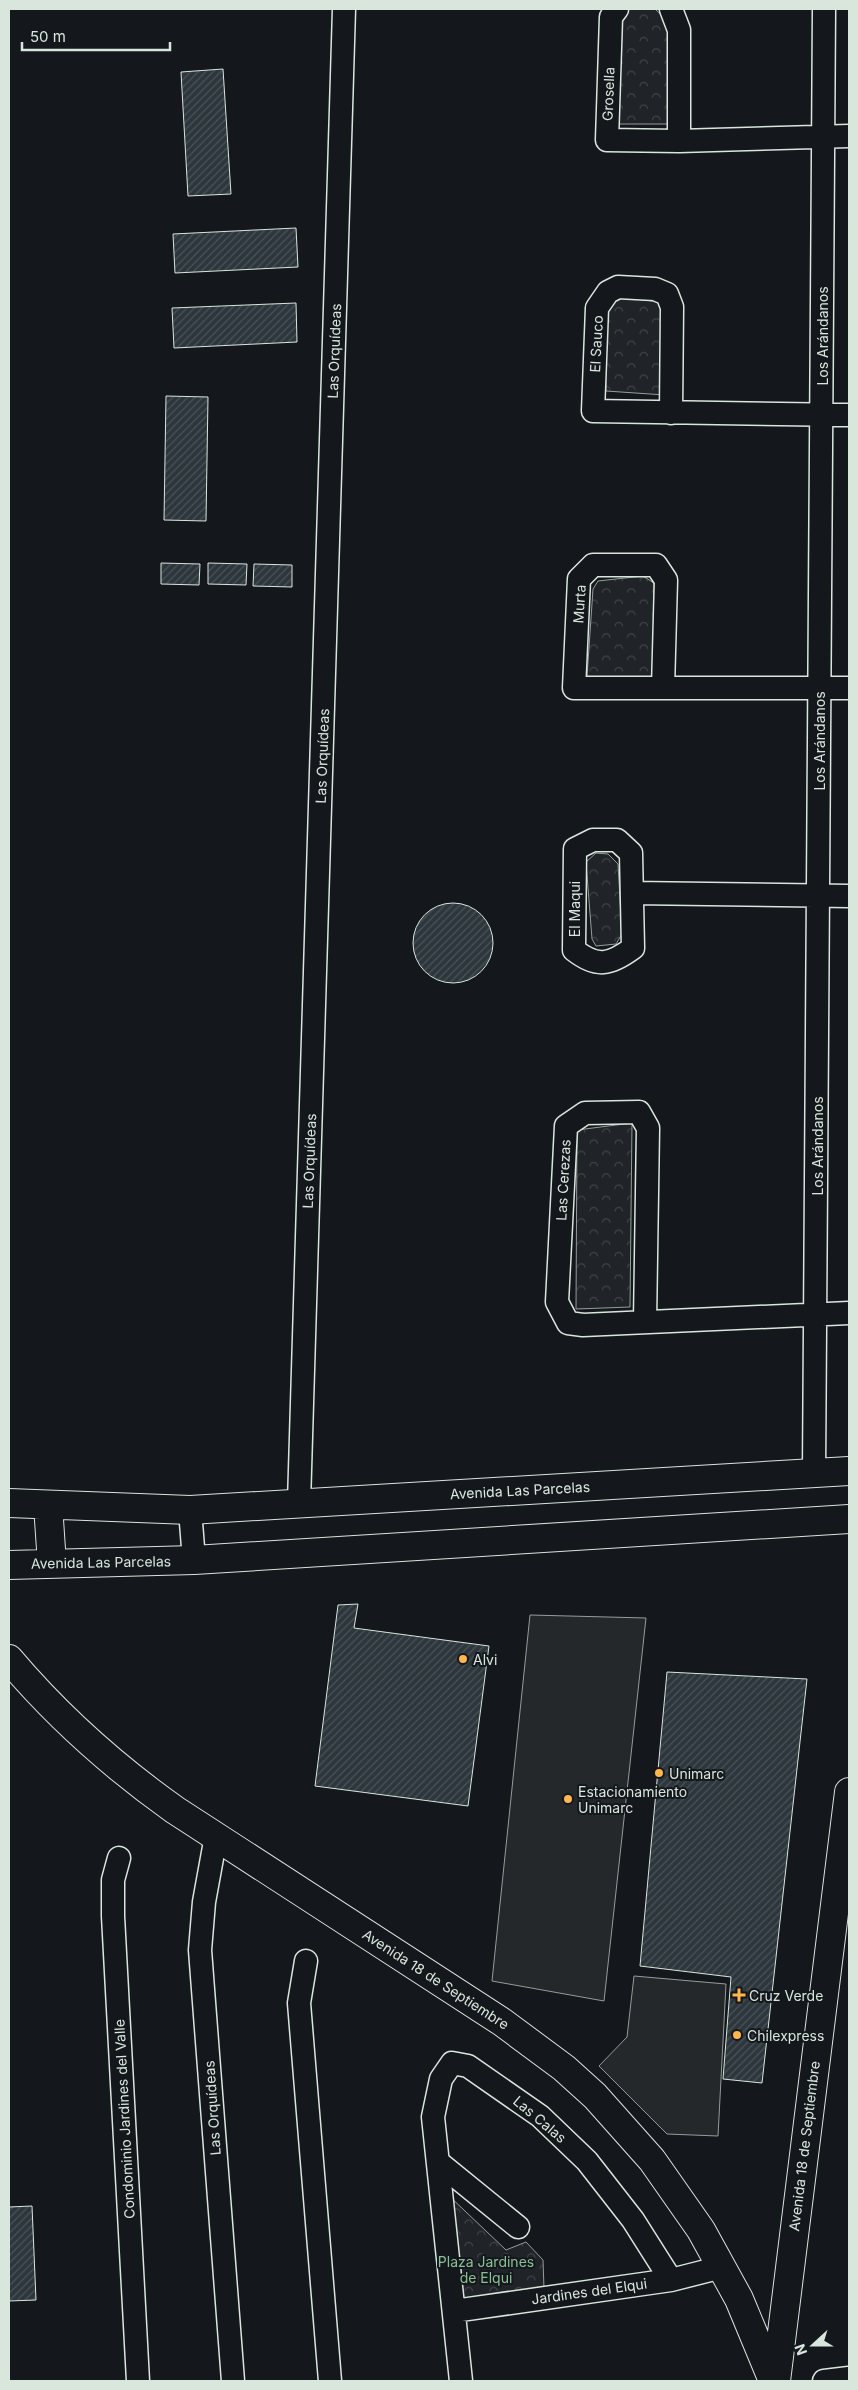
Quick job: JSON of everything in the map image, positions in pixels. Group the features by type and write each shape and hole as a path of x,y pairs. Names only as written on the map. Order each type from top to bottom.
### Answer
{"main road":[{"name":"Avenida Las Parcelas","path":"9,1503 190,1510 849,1471"},
{"path":"48,1505 52,1564"},
{"name":"Avenida Las Parcelas","path":"9,1565 194,1560 849,1519"},
{"name":"Avenida 18 de Septiembre","path":"9,1659 62,1717 98,1750 175,1810 494,2017 564,2068 595,2096 652,2160 696,2222 722,2267 774,2381"},
{"name":"Avenida 18 de Septiembre","path":"774,2381 849,1792"}],"street":[{"name":"Las Orquídeas","path":"299,1503 344,9"},
{"name":"Grosella","path":"617,9 611,16 607,140 679,141 849,136"},
{"path":"671,9 680,30 679,141"},
{"name":"Los Arándanos","path":"814,1473 824,9"},
{"name":"El Sauco","path":"671,413 672,307 667,294 655,289 618,287 608,292 597,308 592,411 671,413 849,415"},
{"name":"Murta","path":"664,688 666,580 656,565 593,564 579,579 574,688 819,690 849,688"},
{"name":"El Maqui","path":"593,840 616,840 631,853 633,893 633,948 615,961 588,961 574,950 575,849 593,840"},
{"path":"633,893 849,896"},
{"name":"Las Cerezas","path":"645,1322 648,1128 639,1112 585,1113 566,1126 556,1302 568,1323 583,1325 849,1313"},
{"path":"190,1510 194,1560"},
{"name":"Las Orquídeas","path":"216,1836 204,1902 200,1950 233,2381"},
{"name":"Condominio Jardines del Valle","path":"119,1858 113,1880 113,1916 138,2381"},
{"path":"306,1961 299,2003 330,2381"},
{"name":"Las Calas","path":"461,2381 433,2116 441,2079 452,2063 468,2066 540,2116 587,2161 633,2220 671,2280"},
{"path":"438,2162 518,2227"},
{"name":"Jardines del Elqui","path":"454,2311 671,2280 722,2267"},
{"path":"824,2381 849,2378"}],"green space":[{"path":"630,9 655,9 670,23 668,124 616,124 622,17"},
{"path":"621,297 660,302 665,310 665,395 606,391 604,312 610,303"},
{"path":"643,576 654,583 654,680 587,677 593,589 598,581"},
{"path":"596,853 608,854 618,864 622,934 616,944 596,946 592,939 586,862"},
{"path":"632,1123 630,1307 576,1309 577,1130"},
{"name":"Plaza Jardines de Elqui","path":"446,2193 506,2250 526,2242 543,2260 544,2289 462,2300"}],"shaded area":[{"name":"Estacionamiento Unimarc","path":"530,1615 646,1618 604,2001 492,1981"},
{"path":"634,1976 726,1984 718,2136 667,2134 599,2066 627,2037"}],"building":[{"path":"223,69 231,194 188,196 181,72"},
{"path":"296,228 298,267 175,273 173,234"},
{"path":"296,303 297,342 174,348 172,308"},
{"path":"166,396 208,397 206,521 164,520"},
{"path":"161,563 200,564 199,585 161,584"},
{"path":"208,563 247,564 246,585 208,584"},
{"path":"254,564 292,565 292,587 253,586"},
{"path":"453,903 468,906 481,915 490,928 493,943 490,958 481,971 468,980 453,983 438,980 425,971 416,958 413,943 416,928 425,915 438,906"},
{"path":"358,1604 354,1628 489,1646 468,1806 315,1786 338,1605"},
{"path":"667,1672 807,1679 762,2083 723,2079 731,1977 640,1966"},
{"path":"32,2206 36,2300 9,2301 9,2207"}],"place":[{"name":"Alvi","path":"463,1659"},
{"name":"Unimarc","path":"659,1773"},
{"name":"Estacionamiento Unimarc","path":"568,1799"},
{"name":"Cruz Verde","path":"739,1995"},
{"name":"Chilexpress","path":"737,2035"}]}
